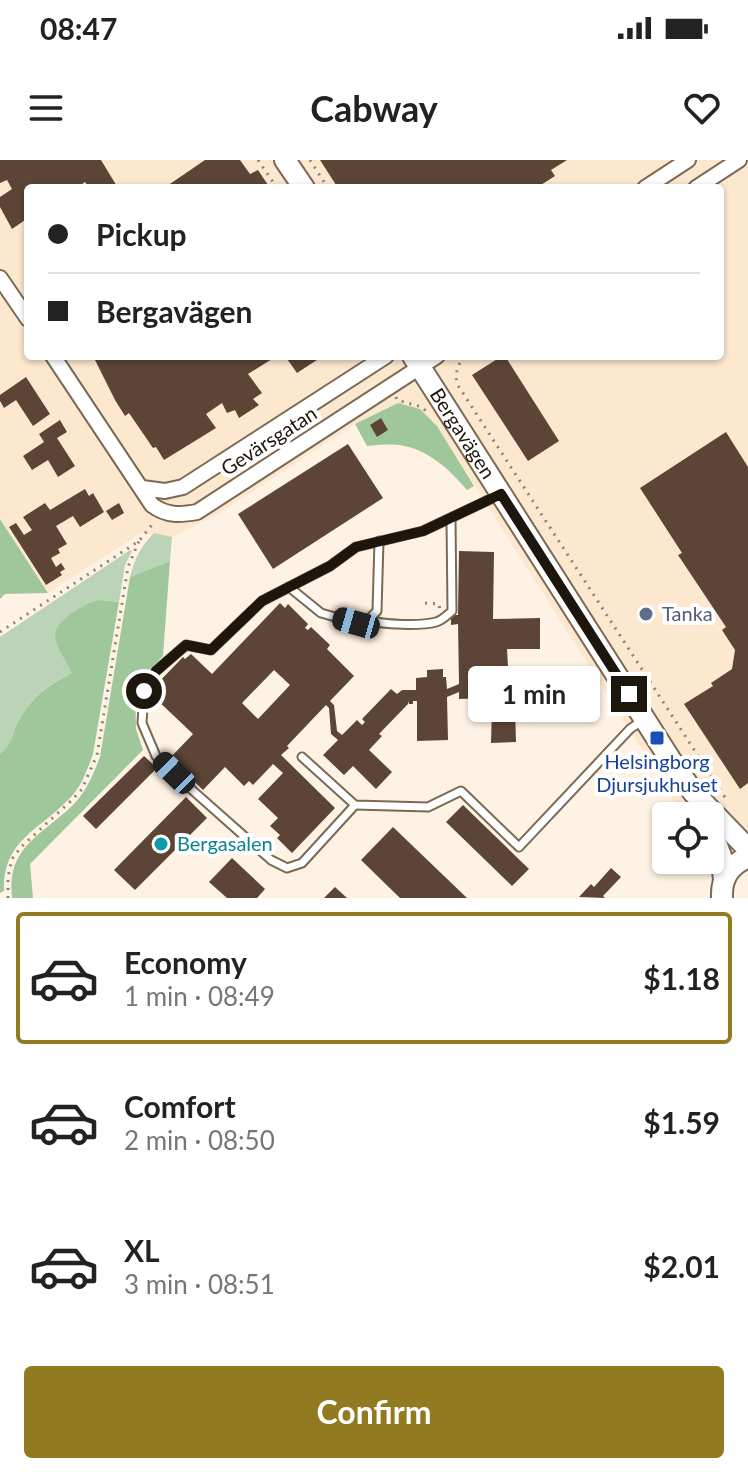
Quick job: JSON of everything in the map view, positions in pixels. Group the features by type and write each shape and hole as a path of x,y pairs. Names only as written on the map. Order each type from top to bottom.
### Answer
{"street":[{"path":"285,160 301,184"},
{"path":"651,184 688,160"},
{"path":"702,184 739,160"},
{"path":"0,278 24,313"},
{"path":"56,360 152,505 162,512"},
{"name":"Gevärsgatan","path":"142,488 165,491 183,487 380,360"},
{"name":"Gevärsgatan","path":"162,512 179,515 197,512 424,360"},
{"name":"Bergavägen","path":"424,360 501,494 698,802"},
{"name":"Bergavägen","path":"693,792 748,849"},
{"path":"720,890 729,869 748,857"}],"lane":[{"path":"355,805 302,863 287,868 271,860 156,756 142,723 144,691 156,671 186,645 211,650 262,601 330,566 356,547 423,531 501,494"},
{"path":"368,620 380,624 434,623 452,611 451,519"},
{"path":"289,587 321,613 356,623 368,620 377,611 379,541"},
{"path":"302,757 355,805 428,807 461,791 519,847 630,729 644,719"}],"path":[{"path":"258,160 274,184"},
{"path":"310,160 325,184"},
{"path":"461,360 457,384 731,807"},
{"path":"8,898 12,859 82,789 97,755 128,567 139,541 162,512"},
{"path":"0,632 139,541"},
{"path":"425,603 439,604"},
{"path":"672,730 679,726"}],"shaded area":[{"path":"0,160 748,160 748,838 724,846 724,802 675,802 437,426 420,409 398,403 355,424 220,513 172,537 141,533 48,593 0,519"}],"green space":[{"path":"398,403 420,409 437,426 474,486 467,490 429,455 410,447 367,446 355,424"},
{"path":"0,519 48,593 5,594 0,599"},
{"path":"154,533 172,537 170,561 130,577 145,543"},
{"path":"130,550 119,602 99,600 55,638 73,673 36,697 24,711 8,745 0,754 0,637"},
{"path":"170,561 163,656 135,684 136,729 143,750 30,864 33,898 12,898 14,866 20,854 78,800 100,757 130,577"},
{"path":"99,600 119,602 93,754 84,778 74,793 16,848 9,859 4,891 0,893 0,754 30,704 48,687 72,673 56,641 59,625 79,609"}],"building":[{"path":"0,160 101,160 116,184 24,184 24,221 12,229 0,207 0,197 12,189 7,180 0,183"},
{"path":"205,160 240,160 250,174 258,170 267,184 170,184"},
{"path":"320,160 567,160 551,170 555,176 542,184 335,184"},
{"path":"95,360 271,360 248,374 262,393 253,399 259,405 239,418 235,410 227,413 222,403 206,414 216,428 164,460 129,413 125,416"},
{"path":"288,360 317,360 297,373"},
{"path":"496,360 508,360 559,441 528,461 472,375"},
{"path":"26,377 50,414 33,426 16,400 4,408 0,401 0,395"},
{"path":"381,418 388,430 377,437 370,425"},
{"path":"60,420 67,432 57,438 75,466 58,477 48,460 32,470 23,456 44,442 39,434"},
{"path":"726,432 748,467 748,783 740,789 684,704 713,686 711,683 732,669 735,650 722,630 726,627 678,555 682,553 640,488"},
{"path":"348,444 383,498 273,569 238,514"},
{"path":"85,489 89,496 93,493 104,512 80,527 73,516 56,526 67,544 51,558 56,567 61,563 65,569 60,572 62,575 46,585 9,527 16,523 24,535 32,530 23,517 45,503 50,510"},
{"path":"119,503 124,513 112,520 106,511"},
{"path":"459,551 494,552 493,619 540,618 540,649 507,649 508,667 543,666 542,712 521,712 521,708 515,708 516,742 491,743 492,708 489,708 489,698 459,699 459,692 447,697 448,740 417,741 417,701 409,704 408,701 369,750 392,772 376,789 353,766 344,775 323,755 338,740 331,734 329,708 326,705 281,755 335,808 292,853 270,826 278,818 258,799 283,773 273,764 253,785 249,781 244,786 225,767 203,790 170,758 193,734 154,697 158,692 154,687 183,657 185,659 191,654 212,674 280,603 285,608 288,604 308,624 305,628 308,630 311,627 330,645 327,649 354,676 330,701 334,705 337,731 342,735 357,720 362,725 365,722 362,719 391,689 397,694 402,690 416,690 416,678 427,677 427,670 443,669 447,689 459,684 458,624 451,625 451,615 458,615","holes":["274,670 290,685 258,719 242,703"]},
{"path":"144,756 157,768 96,829 83,816"},
{"name":"Bergasalen","path":"186,797 207,818 135,890 114,870"},
{"path":"463,805 529,869 512,886 446,822"},
{"path":"393,827 467,898 400,898 361,860"},
{"path":"232,858 265,889 257,898 227,898 209,882"},
{"path":"611,868 621,877 603,896 605,898 579,897 591,884 594,887"},
{"path":"335,887 347,898 324,898"}],"place":[{"name":"Tanka","path":"646,614"},
{"name":"Helsingborg Djursjukhuset","path":"657,738"},
{"name":"Bergasalen","path":"161,844"}],"route":[{"path":"144,691 156,671 186,645 211,650 262,601 330,566 356,547 423,531 501,494 629,694"}]}
